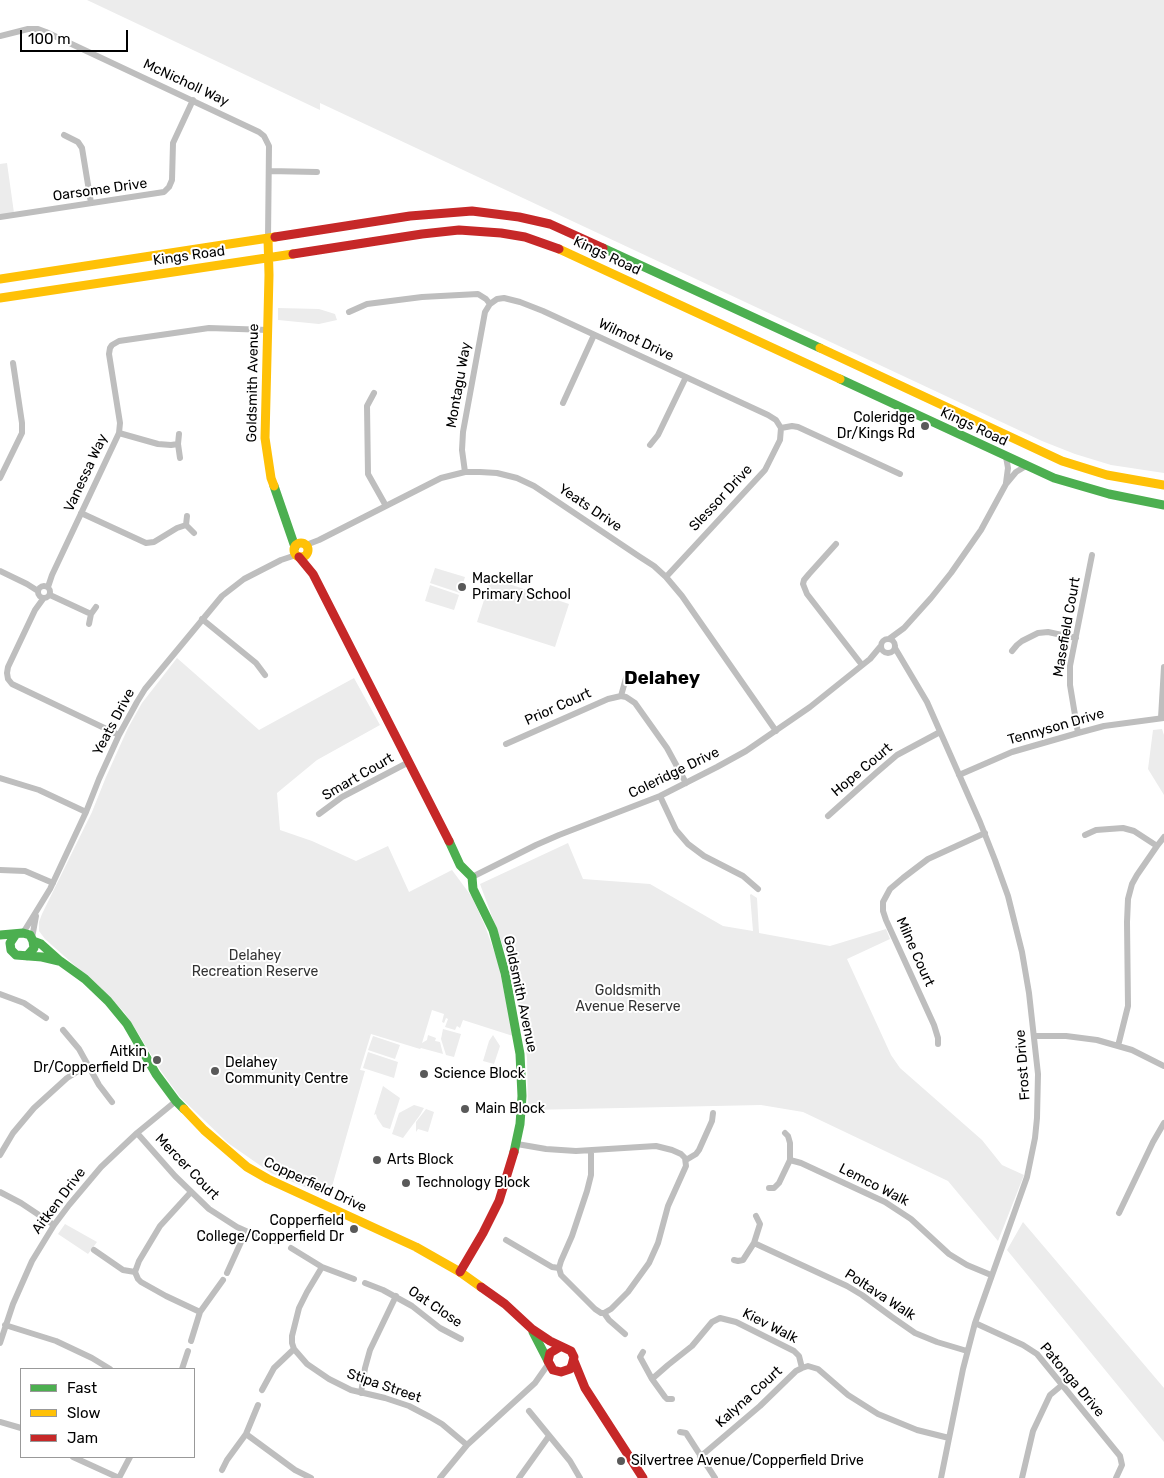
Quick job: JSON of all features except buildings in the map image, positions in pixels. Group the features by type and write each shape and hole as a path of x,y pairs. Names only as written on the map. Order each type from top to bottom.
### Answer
{"main road":[{"name":"Kings Road","path":"0,279 410,216 460,211 504,214 550,224 596,244 1056,458 1107,475 1164,485"},
{"name":"Kings Road","path":"0,298 450,230 487,231 525,237 563,250 1054,478 1109,494 1164,504"},
{"name":"Goldsmith Avenue","path":"268,238 265,438 267,458 277,499 288,525 460,865 472,877 473,889 487,916 497,943 515,1021 522,1082 517,1144 499,1201 460,1272"},
{"path":"0,935 19,933 30,935 33,939 34,948 30,954 23,957 16,955 10,947 0,940"},
{"path":"10,947 11,940 19,933"},
{"name":"Copperfield Drive","path":"33,939 85,979 114,1008 133,1034 156,1074 176,1101 221,1146 258,1173 416,1247 460,1272 505,1304 532,1329 560,1346"},
{"name":"Copperfield Drive","path":"27,956 60,961"},
{"name":"Copperfield Drive","path":"532,1329 548,1362"},
{"path":"585,1388 573,1379 553,1370 548,1362 550,1353 553,1350 560,1346 571,1351 585,1388 643,1478"},
{"path":"559,1372 570,1369 574,1361"}],"street":[{"name":"McNicholl Way","path":"0,36 28,29 38,29 254,128 264,136 269,146 268,238"},
{"name":"Oarsome Drive","path":"0,217 159,194 168,190 172,180 174,144 193,100"},
{"path":"64,135 78,142 82,148 91,203"},
{"path":"269,172 316,172"},
{"path":"349,312 367,304 440,296 478,294 490,304"},
{"name":"Wilmot Drive","path":"490,304 497,299 504,298 543,311 772,417 781,428"},
{"name":"Montagu Way","path":"465,472 462,450 464,432 485,312 490,304"},
{"name":"Vanessa Way","path":"119,734 12,684 4,677 42,591 52,575 119,433 120,422 110,361 110,348 119,341 203,329 268,330"},
{"path":"564,402 594,335"},
{"path":"0,478 22,433 13,363"},
{"path":"650,445 658,434 686,377"},
{"path":"374,393 367,406 368,474 386,506"},
{"path":"781,428 798,427 900,474"},
{"name":"Slessor Drive","path":"666,577 765,470 780,440 781,428"},
{"path":"119,433 158,444 178,444"},
{"path":"179,434 180,458"},
{"path":"1006,457 1008,468 1006,484"},
{"path":"904,628 895,646 887,653 881,650 880,647 884,640 889,639 904,628 931,598 981,530 1006,484 1016,472 1026,466"},
{"name":"Yeats Drive","path":"19,933 36,912 53,883 119,734 145,689 222,596 249,576 441,478 465,472 497,473 517,478 534,486 640,556 666,577 682,596 776,731"},
{"path":"82,513 146,543 154,542 177,528 186,525"},
{"path":"186,525 187,516"},
{"path":"186,525 194,533"},
{"path":"836,544 804,580 804,589 862,665"},
{"name":"Masefield Court","path":"1078,733 1070,685 1070,666 1092,555"},
{"path":"0,571 42,591 50,591 50,595 91,614"},
{"path":"89,624 91,614 96,607"},
{"path":"202,619 256,663 265,675"},
{"path":"1012,651 1016,645 1038,633 1048,632 1076,638"},
{"path":"889,639 893,641 895,646"},
{"name":"Frost Drive","path":"895,646 903,663 920,689 960,775 1005,886 1015,922 1029,993 1038,1074 1039,1097 1033,1148 1027,1177 975,1323 967,1351 941,1478"},
{"name":"Coleridge Drive","path":"472,877 559,835 660,796 740,754 810,707 870,659 880,647"},
{"name":"Coleridge Drive","path":"870,659 887,653"},
{"name":"Frost Drive","path":"887,653 903,663"},
{"path":"1162,718 1164,667"},
{"path":"626,678 621,696 634,703 666,748 686,783"},
{"name":"Prior Court","path":"506,744 608,699 621,696"},
{"name":"Tennyson Drive","path":"960,775 1012,752 1078,733 1104,726 1162,718"},
{"name":"Hope Court","path":"828,816 897,755 940,732"},
{"name":"Smart Court","path":"319,814 342,797 409,762"},
{"path":"0,778 39,790 86,812"},
{"path":"660,796 676,830 688,844 704,856 743,876 758,889"},
{"path":"1085,835 1096,830 1123,828 1134,831 1157,846"},
{"name":"Milne Court","path":"938,1044 934,1025 886,920 883,902 890,889 928,859 985,833"},
{"path":"1118,1046 1128,1006 1128,899 1132,884 1137,875 1164,837"},
{"path":"0,870 25,871 53,883"},
{"name":"Yeats Drive","path":"33,939 36,912"},
{"path":"0,994 24,1004 46,1018"},
{"path":"63,1030 79,1049 99,1085 112,1102"},
{"path":"1034,1036 1078,1037 1118,1046 1145,1056 1164,1066"},
{"path":"0,1155 21,1122 34,1108 67,1078 88,1065"},
{"name":"Aitken Drive","path":"0,1343 5,1325 32,1262 69,1204 92,1177 137,1133 176,1101"},
{"path":"686,1160 699,1150 712,1121 713,1113"},
{"path":"1119,1213 1164,1123"},
{"name":"Mercer Court","path":"137,1133 191,1192 218,1216 246,1232 276,1241"},
{"path":"769,1188 774,1188 779,1183 790,1160 790,1143 785,1133"},
{"path":"517,1144 557,1150 591,1151 656,1146 681,1154 686,1160 684,1172 668,1206 658,1243 649,1263 628,1292 609,1311 604,1313 595,1310 561,1275 559,1268 560,1260 572,1236 588,1192 591,1151"},
{"name":"Lemco Walk","path":"790,1160 801,1163 885,1202 911,1219 949,1254 967,1265 991,1275"},
{"path":"0,1192 21,1203 54,1225"},
{"path":"191,1192 156,1232 139,1261 135,1272 138,1279 142,1282 200,1312"},
{"path":"734,1260 743,1260 754,1242 760,1224 756,1216"},
{"path":"227,1273 246,1232"},
{"path":"506,1240 552,1267 559,1268"},
{"name":"Poltava Walk","path":"754,1242 862,1295 915,1333 967,1351"},
{"path":"291,1248 322,1267 354,1280"},
{"path":"94,1250 123,1270 135,1272"},
{"path":"262,1390 274,1368 294,1349 292,1336 299,1308 306,1292 322,1267"},
{"path":"191,1341 200,1312 223,1280"},
{"name":"Oat Close","path":"365,1283 396,1296 440,1328 461,1339"},
{"name":"Oat Close","path":"361,1393 370,1350 396,1296"},
{"path":"604,1313 625,1334"},
{"name":"Kiev Walk","path":"652,1379 692,1346 712,1322 720,1318 736,1322 794,1351 799,1356 802,1368"},
{"name":"Patonga Drive","path":"975,1323 1029,1348 1037,1354 1120,1456 1122,1465 1116,1478"},
{"path":"5,1325 56,1341 108,1368"},
{"name":"Stipa Street","path":"294,1349 300,1357 320,1373 340,1385 361,1393 395,1401 423,1413 442,1424 467,1445"},
{"path":"182,1368 188,1351"},
{"path":"643,1352 640,1357 652,1379 665,1397 672,1399"},
{"path":"440,1478 467,1445 535,1382 548,1362"},
{"name":"Kalyna Court","path":"700,1457 760,1406 796,1371 802,1368 813,1367 857,1401 885,1418 917,1430 949,1438"},
{"path":"535,1382 559,1372"},
{"path":"1022,1478 1033,1431 1050,1395 1062,1385"},
{"path":"222,1470 246,1434 258,1405"},
{"path":"529,1411 570,1461 580,1478"},
{"path":"0,1422 20,1428"},
{"path":"680,1432 686,1433 714,1478"},
{"path":"246,1434 295,1470 311,1478"},
{"path":"519,1478 550,1436"},
{"path":"75,1458 119,1478 129,1458"}],"green space":[{"path":"87,0 1164,0 1164,473 1111,465 1042,441 320,103 320,110"},
{"path":"7,163 14,213 0,215 0,164"},
{"path":"278,308 319,309 335,314 337,320 319,324 278,320"},
{"path":"435,568 465,577 460,593 430,583"},
{"path":"491,578 569,604 555,647 477,622"},
{"path":"430,585 459,595 454,610 425,601"},
{"name":"Delahey Recreation Reserve","path":"177,658 259,730 354,678 380,725 317,760 277,793 280,830 312,841 356,861 388,846 409,892 452,870 472,897 498,962 513,1036 463,1020 460,1028 457,1026 455,1030 445,1027 448,1019 446,1018 444,1023 442,1022 444,1014 432,1010 422,1043 427,1040 428,1035 436,1038 435,1041 440,1042 443,1054 371,1034 360,1070 365,1071 329,1197 271,1173 228,1143 180,1097 161,1071 124,1012 45,939 39,931 39,922 42,914 92,812 128,728 142,703"},
{"path":"1162,729 1164,735 1164,795 1148,769 1153,730"},
{"name":"Goldsmith Avenue Reserve","path":"568,843 583,879 650,884 723,926 753,931 751,894 757,898 759,933 830,946 886,929 890,939 847,959 891,1055 900,1068 982,1140 1002,1165 1024,1175 998,1241 948,1181 803,1112 761,1105 528,1110 527,1058 513,980 506,954 480,884"},
{"path":"443,1029 461,1034 454,1057 446,1055 441,1039"},
{"path":"493,1035 500,1046 494,1064 483,1061 489,1041"},
{"path":"373,1036 400,1045 395,1059 368,1050"},
{"path":"368,1052 398,1062 394,1078 363,1068"},
{"path":"383,1086 400,1098 390,1129 383,1127 376,1114 374,1115"},
{"path":"414,1105 424,1108 403,1138 392,1134 399,1113"},
{"path":"426,1109 434,1112 428,1132 418,1129 416,1132 416,1122"},
{"path":"1023,1222 1164,1388 1164,1442 1007,1250"},
{"path":"65,1224 97,1242 88,1254 58,1234"}],"traffic: fast":[{"path":"603,248 820,348"},
{"path":"840,379 1054,478 1109,494 1164,505"},
{"path":"274,486 295,547"},
{"path":"449,841 460,865 472,877 473,889 493,930 505,973 520,1054 522,1096 520,1124 514,1152"},
{"path":"0,935 23,933 30,935 34,948 27,956"},
{"path":"16,934 10,943 11,950 16,955 42,957 59,961"},
{"path":"33,941 41,944 85,979 108,1001 127,1024 156,1074 184,1109"},
{"path":"533,1332 548,1361"}],"traffic: slow":[{"path":"0,279 275,237"},
{"path":"268,238 269,275 265,438 274,486"},
{"path":"559,249 840,379"},
{"path":"0,298 293,254"},
{"path":"820,348 1062,461 1107,475 1164,485"},
{"path":"298,543 304,543 308,550 304,557 298,557 294,553 294,547 298,543"},
{"path":"184,1109 204,1130 247,1167 268,1179 416,1247 460,1272 481,1287"}],"traffic: jam":[{"path":"275,237 410,216 472,211 519,217 550,224 603,248"},
{"path":"293,254 459,230 525,237 559,249"},
{"path":"299,557 313,574 449,841"},
{"path":"460,1272 499,1201 514,1152"},
{"path":"481,1287 505,1304 532,1329 550,1341 571,1351 574,1357 572,1365 570,1369 561,1372 553,1370 548,1361 550,1353 560,1347"},
{"path":"574,1361 585,1388 643,1478"}],"place":[{"name":"Coleridge Dr/Kings Rd","path":"925,426"},
{"name":"Mackellar Primary School","path":"462,587"},
{"name":"Aitkin Dr/Copperfield Dr","path":"157,1060"},
{"name":"Delahey Community Centre","path":"215,1071"},
{"name":"Science Block","path":"424,1074"},
{"name":"Main Block","path":"465,1109"},
{"name":"Arts Block","path":"377,1160"},
{"name":"Technology Block","path":"406,1183"},
{"name":"Copperfield College/Copperfield Dr","path":"354,1229"},
{"name":"Silvertree Avenue/Copperfield Drive","path":"621,1461"}],"district":[{"name":"Delahey","path":"662,679"}]}
